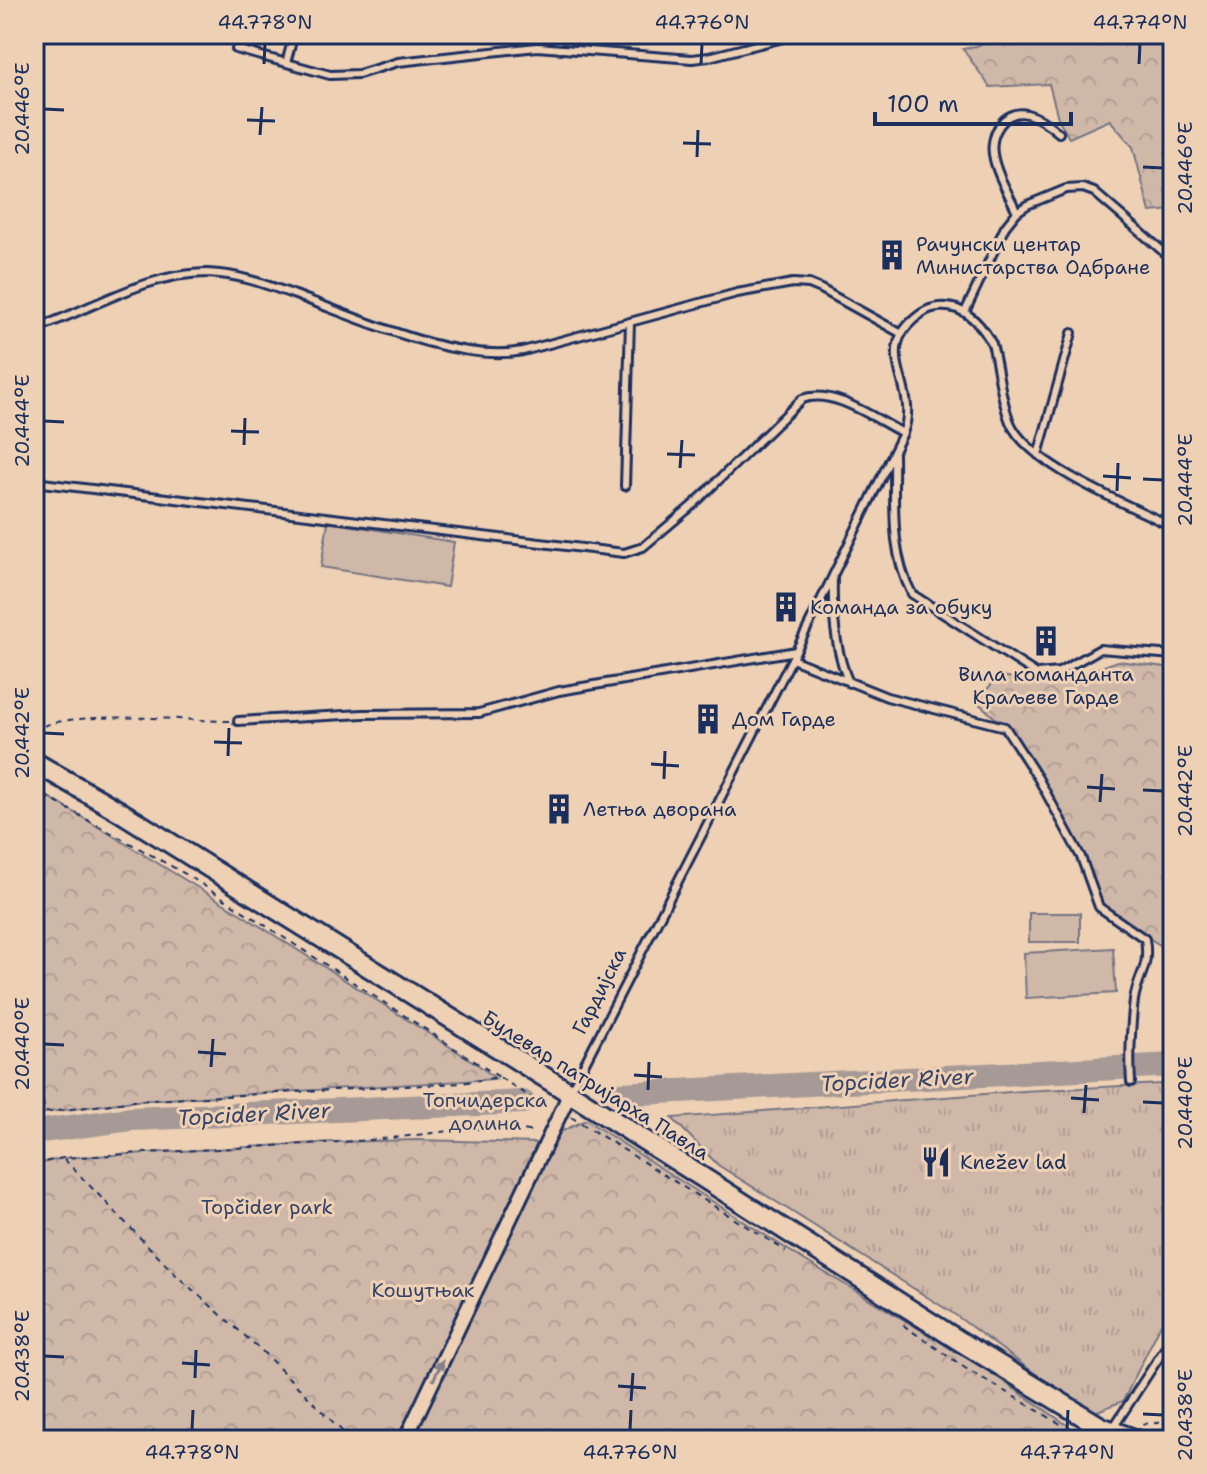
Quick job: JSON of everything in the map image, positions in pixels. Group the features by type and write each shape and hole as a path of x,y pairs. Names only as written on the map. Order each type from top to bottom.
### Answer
{"main road":[{"name":"Булевар патријарха Павла","path":"34,762 94,795 958,1340 1137,1440"}],"street":[{"name":"Гардијска","path":"405,1440 570,1093"}],"lane":[{"path":"286,63 294,34"},
{"path":"236,49 330,75 345,76 398,62 537,47 680,60 709,57 799,34"},
{"path":"1017,212 994,160 992,143 995,132 1005,118 1025,113 1048,123 1059,133"},
{"path":"965,312 1005,227 1017,212 1066,189 1090,190 1173,260"},
{"path":"34,329 162,278 208,273 249,278 414,337 486,354 523,351 737,293 802,283 821,289 902,334"},
{"path":"34,482 624,553 643,547 694,504 802,399 815,395 832,397 903,433 909,408 896,358 897,344 902,334 925,311 950,307 965,312 986,333 992,344 1010,421 1038,455 1063,472 1173,527"},
{"path":"625,486 630,322"},
{"path":"1038,455 1072,333"},
{"name":"Гардијска","path":"570,1093 792,659 903,433"},
{"path":"894,450 896,551 903,577 912,594 1037,674 1059,672 1100,649 1173,655"},
{"path":"833,576 832,611 837,645 849,683"},
{"path":"238,721 363,714 479,713 559,691 796,651"},
{"path":"792,659 887,697 1005,727 1038,778 1081,857 1099,907 1145,939 1148,957 1135,996 1129,1057 1131,1082"},
{"path":"1112,1428 1173,1336"}],"path":[{"path":"34,732 39,726 68,720 113,717 238,721"},
{"path":"34,790 189,876 499,1077 790,1253"},
{"path":"34,1114 134,1101 461,1083 499,1077"},
{"path":"34,1079 39,1085 45,1112"},
{"path":"34,1164 63,1158 373,1140 441,1132 513,1128 550,1135"},
{"path":"63,1158 177,1276 261,1350 351,1440"},
{"path":"903,1325 965,1368 1059,1423 1079,1440"},
{"path":"1112,1428 1173,1422"}],"green space":[{"path":"1002,34 1173,34 1173,210 1150,212 1133,147 1110,120 1069,138 1058,118 1049,84 990,87 963,49 1007,38"},
{"path":"328,522 454,542 447,587 321,567"},
{"path":"1118,661 1173,668 1173,953 1099,907 1081,857 1005,727 975,700 1001,676 1054,684"},
{"path":"34,788 233,909 496,1079 134,1101 34,1114"},
{"path":"1029,913 1080,913 1080,942 1029,942"},
{"path":"1113,948 1116,993 1026,998 1024,953"},
{"path":"1161,1084 1173,1168 1173,1300 1123,1401 1090,1414 954,1314 718,1165 672,1118 1023,1091"},
{"name":"Кошутњак","path":"586,1120 804,1260 981,1366 1089,1440 34,1440 34,1165 63,1158 334,1142 417,1140 537,1143"}],"waterway":[{"name":"Topcider River","path":"621,1094 1173,1065"},
{"name":"Topcider River","path":"34,1132 131,1119 523,1102"}],"place":[{"name":"Рачунски центар Министарства Одбране","path":"892,255"},
{"name":"Команда за обуку","path":"786,607"},
{"name":"Вила команданта Краљеве Гарде","path":"1046,641"},
{"name":"Дом Гарде","path":"708,719"},
{"name":"Летња дворана","path":"559,809"},
{"name":"Knežev lad","path":"936,1162"}],"park label":[{"name":"Топчидерска долина","path":"485,1112"},
{"name":"Topčider park","path":"267,1207"}]}
